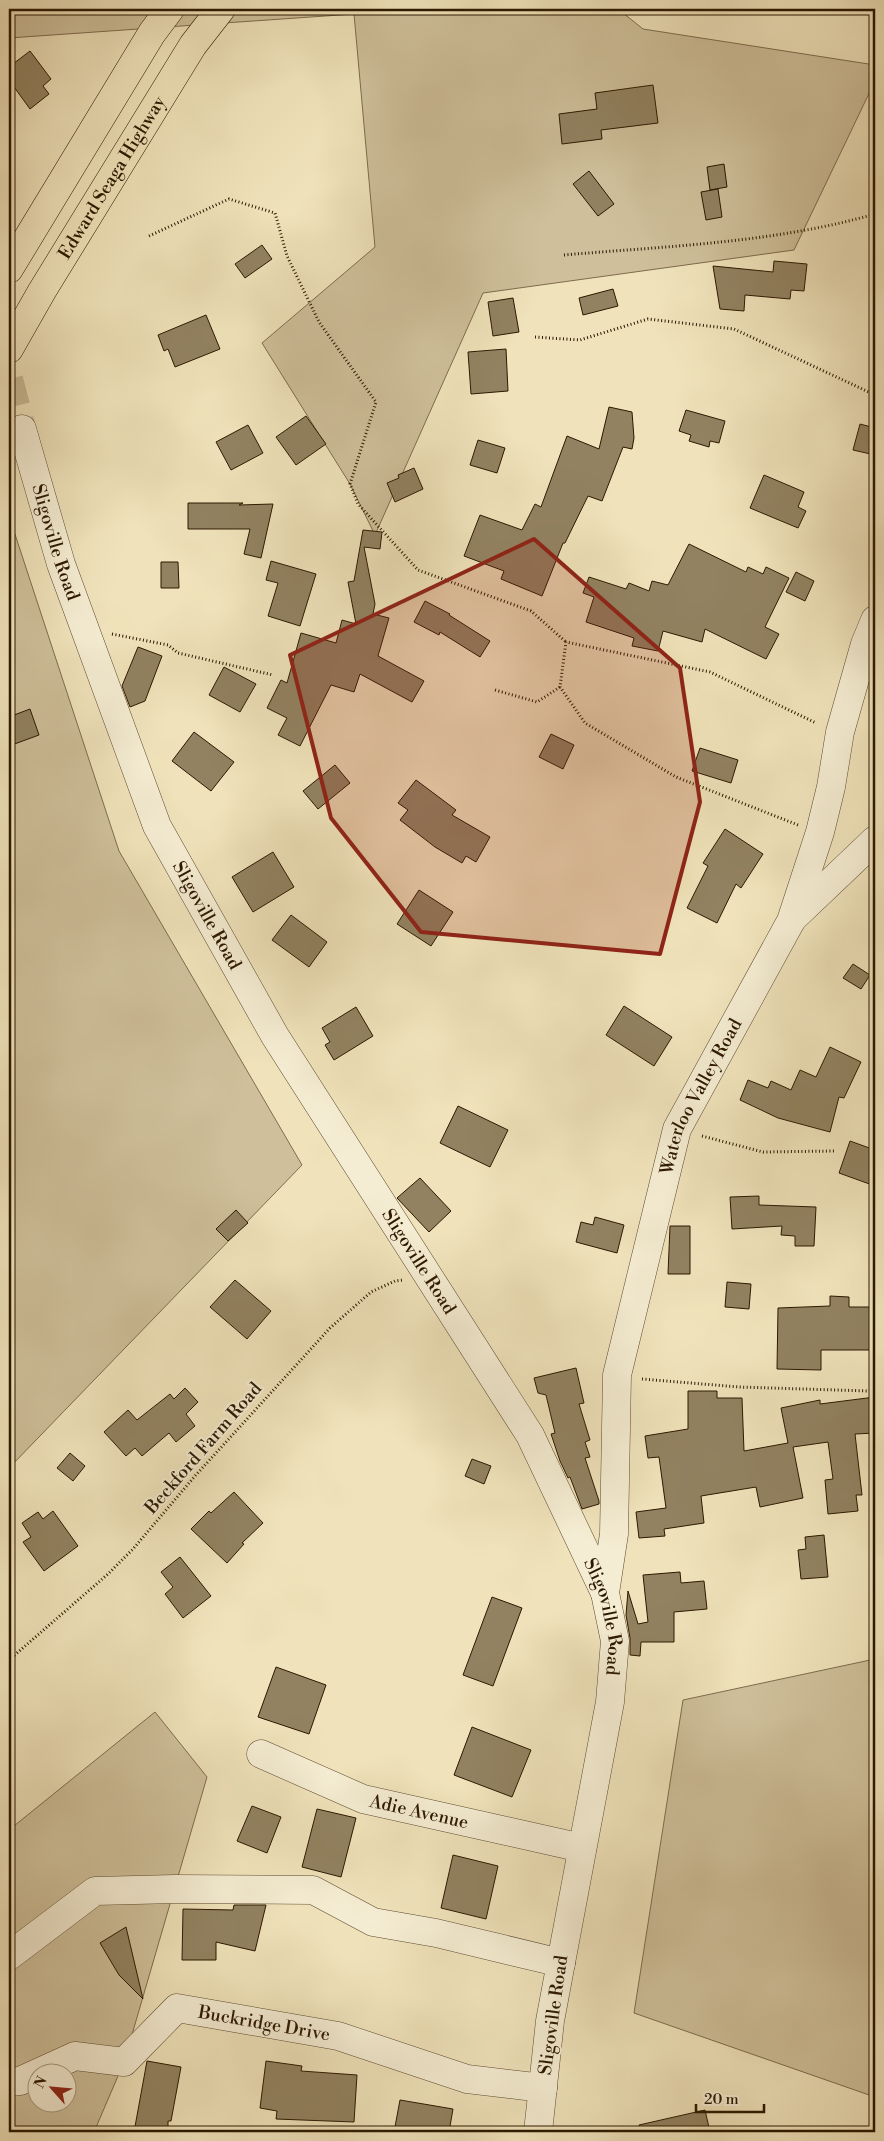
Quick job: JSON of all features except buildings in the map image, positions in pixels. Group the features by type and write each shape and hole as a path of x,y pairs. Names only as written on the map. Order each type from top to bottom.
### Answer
{"highway":[{"path":"9,269 152,33 170,9"},
{"name":"Edward Seaga Highway","path":"9,349 47,282 188,54 221,9"}],"street":[{"name":"Sligoville Road","path":"22,429 61,564 156,826 275,1036 530,1435 605,1593 615,1641 610,1702 550,2021 538,2132"},
{"name":"Waterloo Valley Road","path":"605,1593 614,1534 617,1375 677,1129 790,921 820,832 831,787 840,732 865,644 875,620"},
{"path":"790,921 875,840"},
{"name":"Adie Avenue","path":"261,1754 363,1799 582,1848"},
{"path":"9,1956 95,1891 175,1889 312,1890 373,1922 436,1932 560,1963"},
{"name":"Buckridge Drive","path":"9,2082 20,2081 75,2056 124,2062 176,2008 338,2036 467,2079 543,2088"}],"path":[{"path":"150,236 229,199 275,213 287,256 320,322 376,402 350,484 358,504 418,570 531,611 566,642 710,672 812,722 840,732"},
{"path":"564,255 765,237 830,225 875,214"},
{"path":"535,337 580,340 648,319 734,329 875,395"},
{"path":"85,629 168,645 178,653 273,675"},
{"path":"566,642 560,687 585,723 676,777 781,820 820,832"},
{"path":"495,690 537,702 560,687"},
{"path":"677,1129 763,1152 835,1151"},
{"name":"Beckford Farm Road","path":"9,1660 108,1574 133,1549 195,1476 330,1328 371,1292 395,1281 429,1276"},
{"path":"617,1375 739,1387 868,1391 875,1389"}],"highlighted area":[{"path":"534,539 680,668 700,802 660,954 421,932 331,818 290,655"}],"shaded area":[{"path":"9,9 618,9 643,29 875,65 875,81 794,250 483,293 375,535 350,484 262,343 375,247 354,14 9,38"},
{"path":"9,516 119,851 302,1165 9,1468"},
{"path":"875,1659 875,2101 872,2096 634,2013 683,1700"},
{"path":"155,1712 207,1777 124,2062 94,2132 9,2132 9,1830"}],"tunnel":[{"path":"9,379 22,429"}]}
